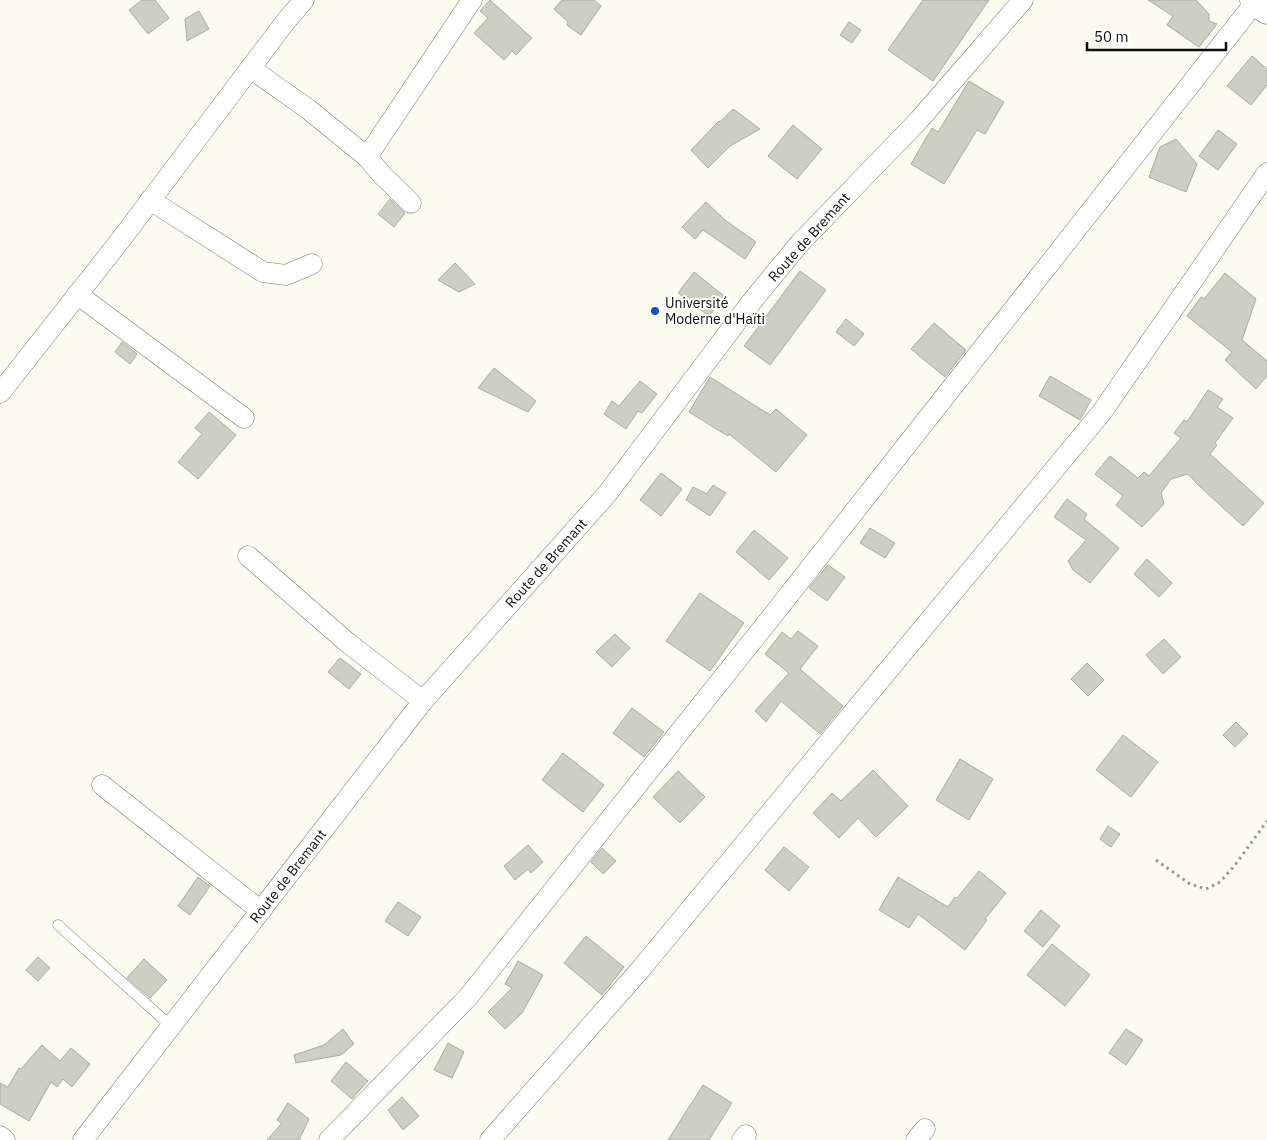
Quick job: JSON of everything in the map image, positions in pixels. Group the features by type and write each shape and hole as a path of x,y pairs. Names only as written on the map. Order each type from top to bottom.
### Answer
{"street":[{"path":"0,393 304,0"},
{"path":"367,157 472,0"},
{"name":"Route de Bremant","path":"84,1140 423,701 607,494 753,300 800,243 919,120 1023,0"},
{"path":"329,1140 469,996 1259,4"},
{"path":"250,68 308,109 367,157 382,175 411,203"},
{"path":"490,1140 640,970 1102,412 1267,173"},
{"path":"150,200 263,272 286,275 312,264"},
{"path":"77,294 244,418"},
{"path":"248,556 348,643 423,701"},
{"path":"102,785 261,911"},
{"path":"0,1136 5,1140"}],"lane":[{"path":"58,925 172,1026"}],"path":[{"path":"1156,860 1190,884 1206,889 1220,882 1235,865 1267,820"}],"building":[{"path":"142,0 155,0 169,18 148,34 129,10"},
{"path":"490,0 532,38 516,55 512,51 504,60 474,33 488,18 480,11"},
{"path":"562,0 594,0 601,6 581,35 567,25 568,22 554,9"},
{"path":"923,0 989,0 933,81 888,50"},
{"path":"1148,0 1196,0 1209,14 1209,21 1217,24 1199,47 1167,25 1173,16"},
{"path":"199,11 209,29 187,41 185,19"},
{"path":"849,22 861,30 852,43 840,35"},
{"path":"1252,56 1267,69 1267,85 1251,105 1227,86"},
{"path":"969,81 1004,102 985,134 977,130 944,184 911,164 932,128 938,132"},
{"path":"733,109 760,129 730,146 708,168 691,150"},
{"path":"793,125 822,149 797,179 768,156"},
{"path":"1218,130 1237,144 1218,170 1199,156"},
{"path":"1176,139 1197,164 1186,192 1149,177 1160,147"},
{"path":"390,199 405,213 394,227 378,214"},
{"path":"706,202 725,220 756,242 745,259 703,230 695,239 682,227"},
{"path":"455,263 475,284 459,292 438,280"},
{"path":"800,271 826,290 770,365 744,346"},
{"path":"694,272 724,296 709,316 678,293"},
{"path":"1225,273 1256,299 1242,340 1267,361 1267,376 1256,389 1225,360 1232,352 1187,316 1201,297 1204,299"},
{"path":"846,319 864,334 854,346 836,332"},
{"path":"934,323 966,350 945,377 911,349"},
{"path":"122,342 137,354 130,364 115,352"},
{"path":"494,368 536,401 528,412 478,388"},
{"path":"1050,376 1091,400 1080,420 1039,396"},
{"path":"710,377 770,415 776,409 807,435 776,472 729,434 728,436 689,412"},
{"path":"640,381 657,394 642,413 638,411 626,429 604,414 612,401 619,406"},
{"path":"1208,390 1223,399 1217,407 1233,418 1215,443 1217,445 1210,454 1264,503 1243,526 1188,474 1171,479 1161,493 1164,504 1142,527 1116,505 1123,496 1095,474 1110,456 1138,478 1144,472 1149,476 1181,438 1174,433 1184,420 1187,422"},
{"path":"209,412 236,435 198,479 178,462 202,434 195,428"},
{"path":"661,473 682,489 661,516 640,500"},
{"path":"713,485 726,493 710,516 686,500 693,487 707,494"},
{"path":"1067,499 1087,514 1084,519 1119,548 1090,583 1073,570 1068,561 1086,540 1054,517"},
{"path":"870,528 895,543 885,558 860,543"},
{"path":"754,530 788,558 769,580 736,552"},
{"path":"1147,559 1172,583 1159,597 1134,574"},
{"path":"828,565 845,577 827,601 809,588"},
{"path":"700,593 744,623 710,671 666,641"},
{"path":"798,631 818,646 800,669 843,706 820,734 781,701 766,722 755,711 789,673 765,654 782,632 791,639"},
{"path":"615,634 630,648 612,667 596,652"},
{"path":"1164,639 1181,657 1163,674 1146,655"},
{"path":"340,658 361,674 349,689 328,672"},
{"path":"1087,663 1104,680 1088,696 1071,679"},
{"path":"632,708 664,732 644,757 613,733"},
{"path":"1236,722 1248,734 1235,747 1223,735"},
{"path":"1123,735 1158,762 1131,797 1096,770"},
{"path":"563,753 604,785 583,812 542,780"},
{"path":"960,759 993,779 969,820 936,800"},
{"path":"873,770 908,806 876,837 858,818 839,838 813,813 832,793 841,801"},
{"path":"678,771 705,797 680,823 653,797"},
{"path":"1108,826 1120,834 1111,847 1100,839"},
{"path":"528,845 543,862 531,873 528,869 515,880 504,866"},
{"path":"784,847 809,867 789,891 765,870"},
{"path":"602,848 616,861 603,874 591,862"},
{"path":"979,871 1006,893 985,919 987,920 965,950 918,914 909,928 879,910 898,877 948,907"},
{"path":"198,877 210,886 190,915 178,906"},
{"path":"398,902 421,917 408,936 385,921"},
{"path":"1041,910 1060,926 1043,947 1024,931"},
{"path":"586,936 624,967 602,995 564,963"},
{"path":"1052,944 1090,975 1065,1006 1027,975"},
{"path":"38,957 50,968 38,981 26,970"},
{"path":"144,959 167,980 150,998 127,978"},
{"path":"518,961 543,975 522,1013 505,1029 488,1012 512,988 505,984"},
{"path":"343,1029 354,1044 341,1055 296,1063 294,1055 324,1045"},
{"path":"1126,1029 1143,1040 1126,1065 1109,1053"},
{"path":"448,1043 464,1052 452,1078 434,1070"},
{"path":"42,1045 60,1061 71,1048 90,1064 72,1087 63,1079 57,1087 51,1082 29,1121 0,1104 0,1083 8,1087 19,1068 21,1069"},
{"path":"346,1062 368,1081 352,1099 331,1081"},
{"path":"703,1085 732,1103 709,1140 668,1140"},
{"path":"402,1097 419,1116 403,1130 388,1110"},
{"path":"288,1103 309,1119 299,1140 267,1140 282,1123 277,1120"}],"place":[{"name":"Université Moderne d'Haïti","path":"655,311"}]}
